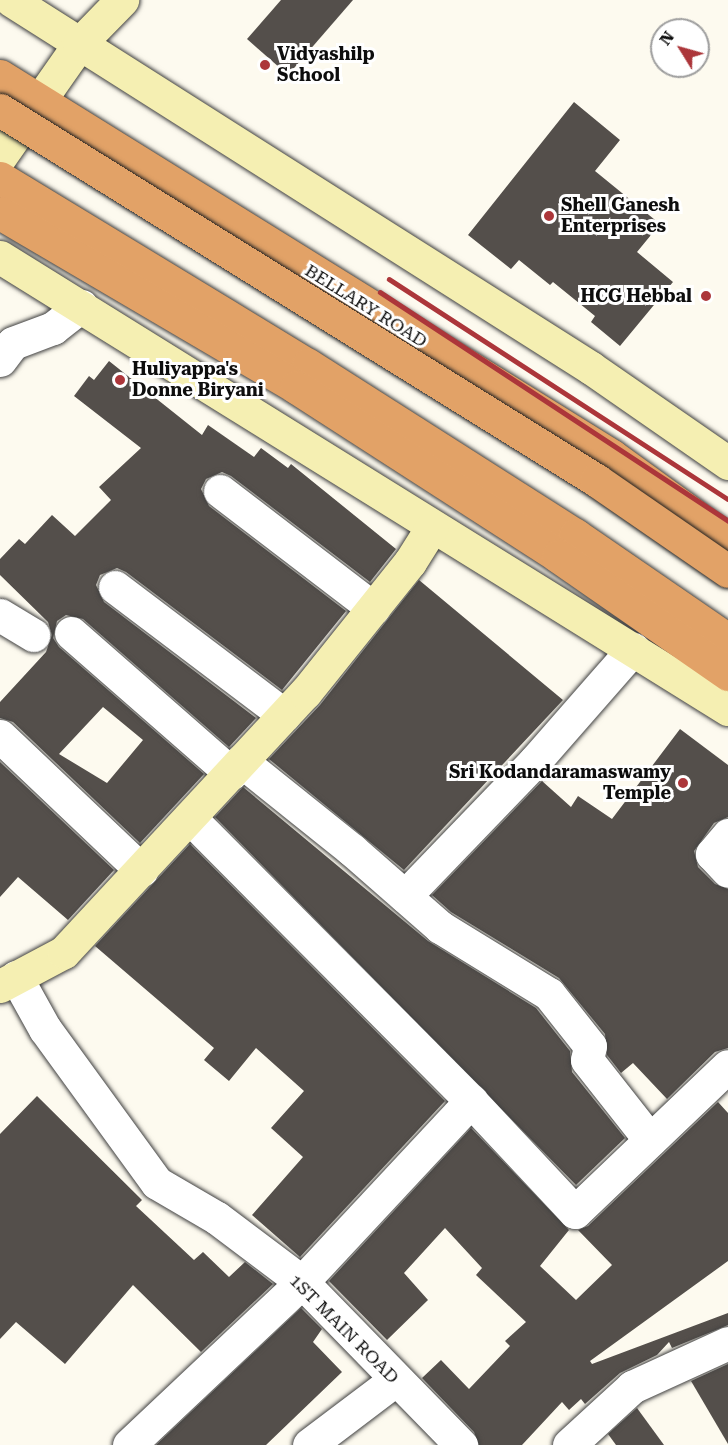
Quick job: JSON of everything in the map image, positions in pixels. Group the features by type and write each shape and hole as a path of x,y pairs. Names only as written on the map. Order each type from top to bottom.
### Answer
{"highway":[{"name":"BELLARY ROAD","path":"0,76 612,456 728,540"},
{"name":"BELLARY ROAD","path":"0,110 596,480 728,571"},
{"path":"0,178 308,365 575,535 728,640"},
{"path":"0,213 296,387 558,556 728,674"}],"street":[{"path":"11,0 591,368 728,463"},
{"path":"0,157 79,44 122,0"},
{"path":"0,257 728,709"},
{"path":"0,360 13,343 53,328 81,306"},
{"path":"220,491 373,608"},
{"path":"8,981 64,952 190,818 284,715 373,608 432,527"},
{"path":"115,587 284,715"},
{"path":"0,615 33,635"},
{"path":"72,633 236,767 405,896 440,927 549,994 590,1046 587,1060 650,1140"},
{"path":"405,896 535,761 633,649"},
{"path":"0,736 141,870"},
{"path":"190,818 471,1101 575,1212 728,1066"},
{"path":"728,835 712,854 728,871"},
{"name":"1ST MAIN ROAD","path":"8,981 157,1183 217,1218 302,1282 395,1380 461,1445"},
{"path":"129,1445 302,1282 471,1101"},
{"path":"569,1445 632,1387 728,1343"},
{"path":"309,1445 395,1380"}],"building":[{"path":"281,0 353,0 288,75 247,39"},
{"path":"574,102 620,140 595,171 660,224 637,252 673,282 620,346 591,322 595,316 553,282 550,285 519,260 511,269 468,235"},
{"path":"109,361 202,435 208,425 254,457 261,448 288,468 291,464 396,549 370,582 231,476 222,472 206,479 201,489 209,506 346,611 282,690 126,572 117,568 100,575 96,585 104,602 256,718 229,747 83,619 66,615 57,621 53,638 59,647 204,774 140,843 13,722 0,718 0,702 46,652 52,635 48,622 0,575 0,559 19,539 25,544 52,515 75,536 111,500 99,487 141,448 74,396 89,376 94,380","holes":["103,707 143,740 107,783 59,754"]},
{"path":"419,580 563,700 404,870 269,759 320,705"},
{"path":"680,729 728,765 728,817 714,823 694,851 698,867 715,884 728,889 728,1048 715,1052 667,1099 633,1063 621,1073 607,1055 605,1034 559,978 451,912 432,895 542,781 571,807 578,796 612,819"},
{"path":"0,762 114,870 68,920 18,877 0,897"},
{"path":"243,787 428,941 536,1008 570,1051 572,1072 625,1138 576,1185 215,817"},
{"path":"190,844 445,1101 300,1257 252,1215 303,1157 271,1128 304,1091 256,1048 229,1081 204,1060 214,1048 95,946"},
{"path":"37,1096 142,1200 136,1206 194,1260 203,1252 229,1277 245,1262 273,1284 201,1352 133,1285 65,1364 16,1322 0,1339 0,1134"},
{"path":"718,1102 728,1113 728,1261 590,1361 592,1364 728,1313 728,1325 672,1348 669,1342 657,1355 620,1373 585,1404 581,1399 569,1410 562,1402 522,1445 479,1445 474,1432 422,1378 441,1360 469,1389 510,1346 505,1341 526,1322 476,1275 482,1268 445,1228 404,1273 428,1300 387,1340 329,1281 471,1128 569,1230 540,1266 576,1300 612,1265 578,1230 588,1226"},
{"path":"301,1308 322,1329 313,1342 342,1372 266,1445 156,1445"},
{"path":"728,1364 728,1444 691,1381"},
{"path":"637,1408 664,1445 616,1445 608,1434"}],"railway":[{"path":"389,279 728,499"},
{"path":"380,292 728,521"}],"place":[{"name":"Vidyashilp School","path":"265,65"},
{"name":"Shell Ganesh Enterprises","path":"549,216"},
{"name":"HCG Hebbal","path":"706,296"},
{"name":"Huliyappa's Donne Biryani","path":"120,380"},
{"name":"Sri Kodandaramaswamy Temple","path":"683,783"}]}
